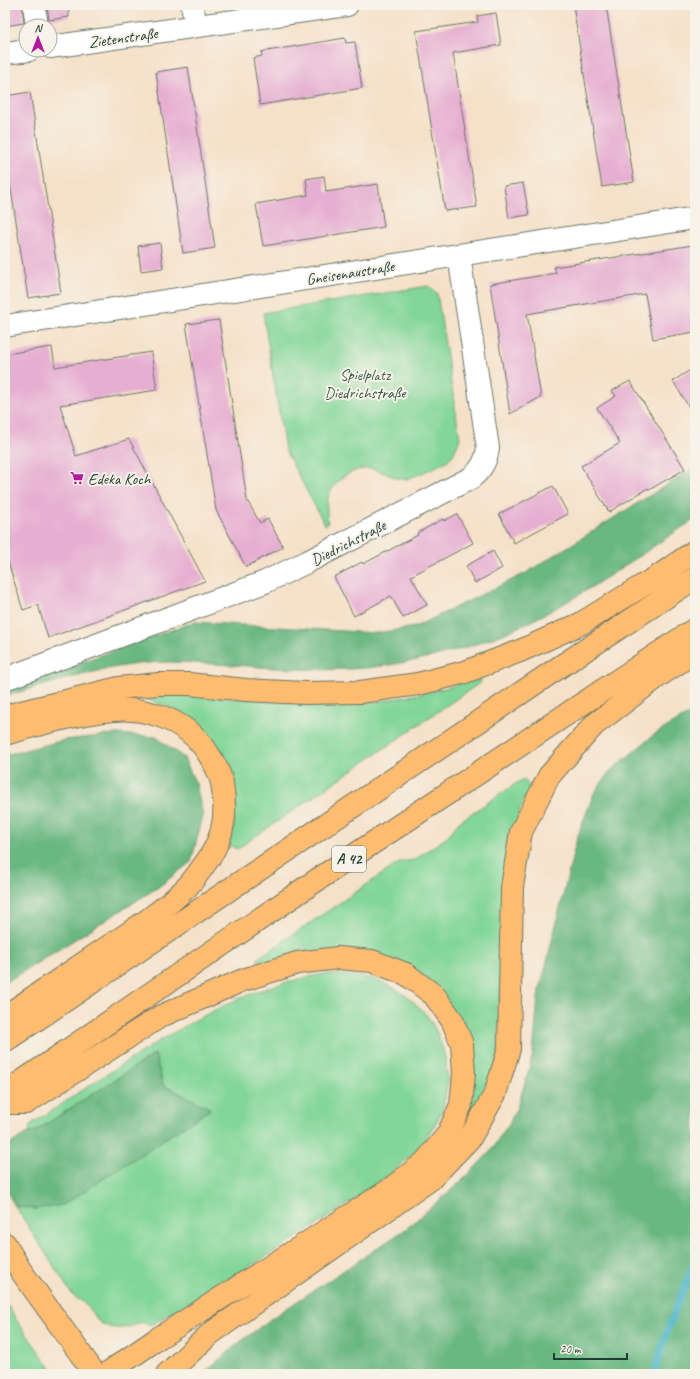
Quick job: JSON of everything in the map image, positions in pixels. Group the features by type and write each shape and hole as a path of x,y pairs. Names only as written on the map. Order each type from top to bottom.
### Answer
{"main road":[{"path":"5,716 119,688 158,684 189,684 246,690 305,693 360,692 418,684 472,669 520,651 580,624 660,575 695,551"},
{"name":"A 42","path":"5,1042 558,668 695,578"},
{"name":"A 42","path":"5,1093 308,887 695,629"},
{"path":"167,1374 210,1334 431,1179 470,1138 495,1094 509,1049 512,887 521,832 549,776 594,725 660,675 695,652"},
{"path":"5,734 74,716 108,710 144,711 175,721 196,737 210,755 220,776 224,797 224,820 221,838 209,859 188,886 154,916 7,1015 5,1020"},
{"path":"5,1103 26,1103 160,1016 243,980 297,963 338,958 365,960 372,961 406,974 434,995 452,1020 462,1044 464,1074 461,1105 448,1134 425,1162 384,1194 157,1339 106,1374"},
{"path":"5,1244 21,1271 95,1374"}],"street":[{"path":"34,5 36,18"},
{"path":"192,5 196,26"},
{"name":"Zietenstraße","path":"58,46 334,6"},
{"path":"5,53 18,51"},
{"name":"Gneisenaustraße","path":"5,326 695,218"},
{"name":"Diedrichstraße","path":"5,679 265,582 379,526 471,478 479,472 484,464 487,441 459,255"}],"green space":[{"name":"Spielplatz Diedrichstraße","path":"428,286 437,293 460,439 456,449 452,456 442,463 406,479 393,477 373,469 359,470 345,476 334,485 328,498 328,523 325,525 285,450 263,313"},
{"path":"695,467 695,519 605,579 558,607 510,631 470,646 415,661 359,669 316,670 182,662 145,663 85,674 5,696 5,690 19,684 194,622 376,633 415,627 526,573"},
{"path":"479,679 481,682 237,849 229,845 234,820 188,719 166,706 142,698 141,696 192,695 294,703 345,704 379,701 429,692"},
{"path":"695,711 695,1374 203,1374 231,1349 272,1318 406,1229 466,1177 490,1152 510,1122 518,1105 529,1070 533,1053 538,998 577,838 594,793 610,771 655,734"},
{"path":"117,734 156,737 184,758 196,784 203,816 191,862 157,888 5,983 5,755 65,740"},
{"path":"523,779 531,787 519,811 502,951 498,1060 478,1111 468,1107 474,1072 406,965 261,964 257,959 400,862 414,860 446,838 459,822"},
{"path":"326,974 365,977 396,989 423,1011 435,1029 440,1040 446,1062 447,1085 438,1119 428,1135 416,1150 372,1188 281,1247 151,1325 141,1322 124,1328 113,1328 102,1324 97,1320 90,1308 84,1302 73,1296 15,1206 35,1209 211,1109 163,1085 155,1054 34,1132 29,1133 30,1125 129,1060 199,1018 248,995 273,986"},
{"path":"155,1054 163,1085 211,1109 63,1205 35,1209 15,1206 5,1188 5,1148 22,1136 34,1132"},
{"path":"5,1301 17,1321 55,1374 5,1374"}],"building":[{"path":"5,5 22,5 23,18 18,18 18,24 5,26"},
{"path":"47,5 68,5 69,17 49,18"},
{"path":"573,5 606,5 634,182 602,187"},
{"path":"496,13 501,45 453,53 477,207 445,211 416,31 478,22 477,16"},
{"path":"345,38 346,43 355,42 362,88 260,105 253,58 262,56 261,52"},
{"path":"188,67 215,248 183,253 156,72"},
{"path":"30,92 61,293 28,298 5,151 5,96"},
{"path":"324,176 326,192 378,184 384,227 263,246 256,204 308,195 306,179"},
{"path":"523,183 529,215 509,218 504,186"},
{"path":"160,243 163,268 141,271 138,246"},
{"path":"693,245 695,259 695,332 653,339 645,294 527,314 541,397 510,414 490,284 556,273 554,267"},
{"path":"219,320 247,500 260,523 268,519 283,547 246,567 216,510 186,324"},
{"name":"Edeka Koch","path":"52,347 55,367 151,352 157,390 60,405 76,456 129,439 205,581 48,638 38,605 23,610 5,552 5,354"},
{"path":"695,367 695,417 673,381"},
{"path":"630,381 685,469 649,490 648,488 609,512 581,466 620,443 597,408 616,396 612,391"},
{"path":"553,486 568,514 514,543 499,514"},
{"path":"457,514 473,543 411,576 427,605 403,618 391,596 354,616 334,577 362,562 363,564 418,535 417,533 443,519 444,521"},
{"path":"493,551 502,568 475,583 466,566"}],"waterway":[{"path":"654,1374 666,1334 695,1260"}],"place":[{"name":"Edeka Koch","path":"77,478"}]}
